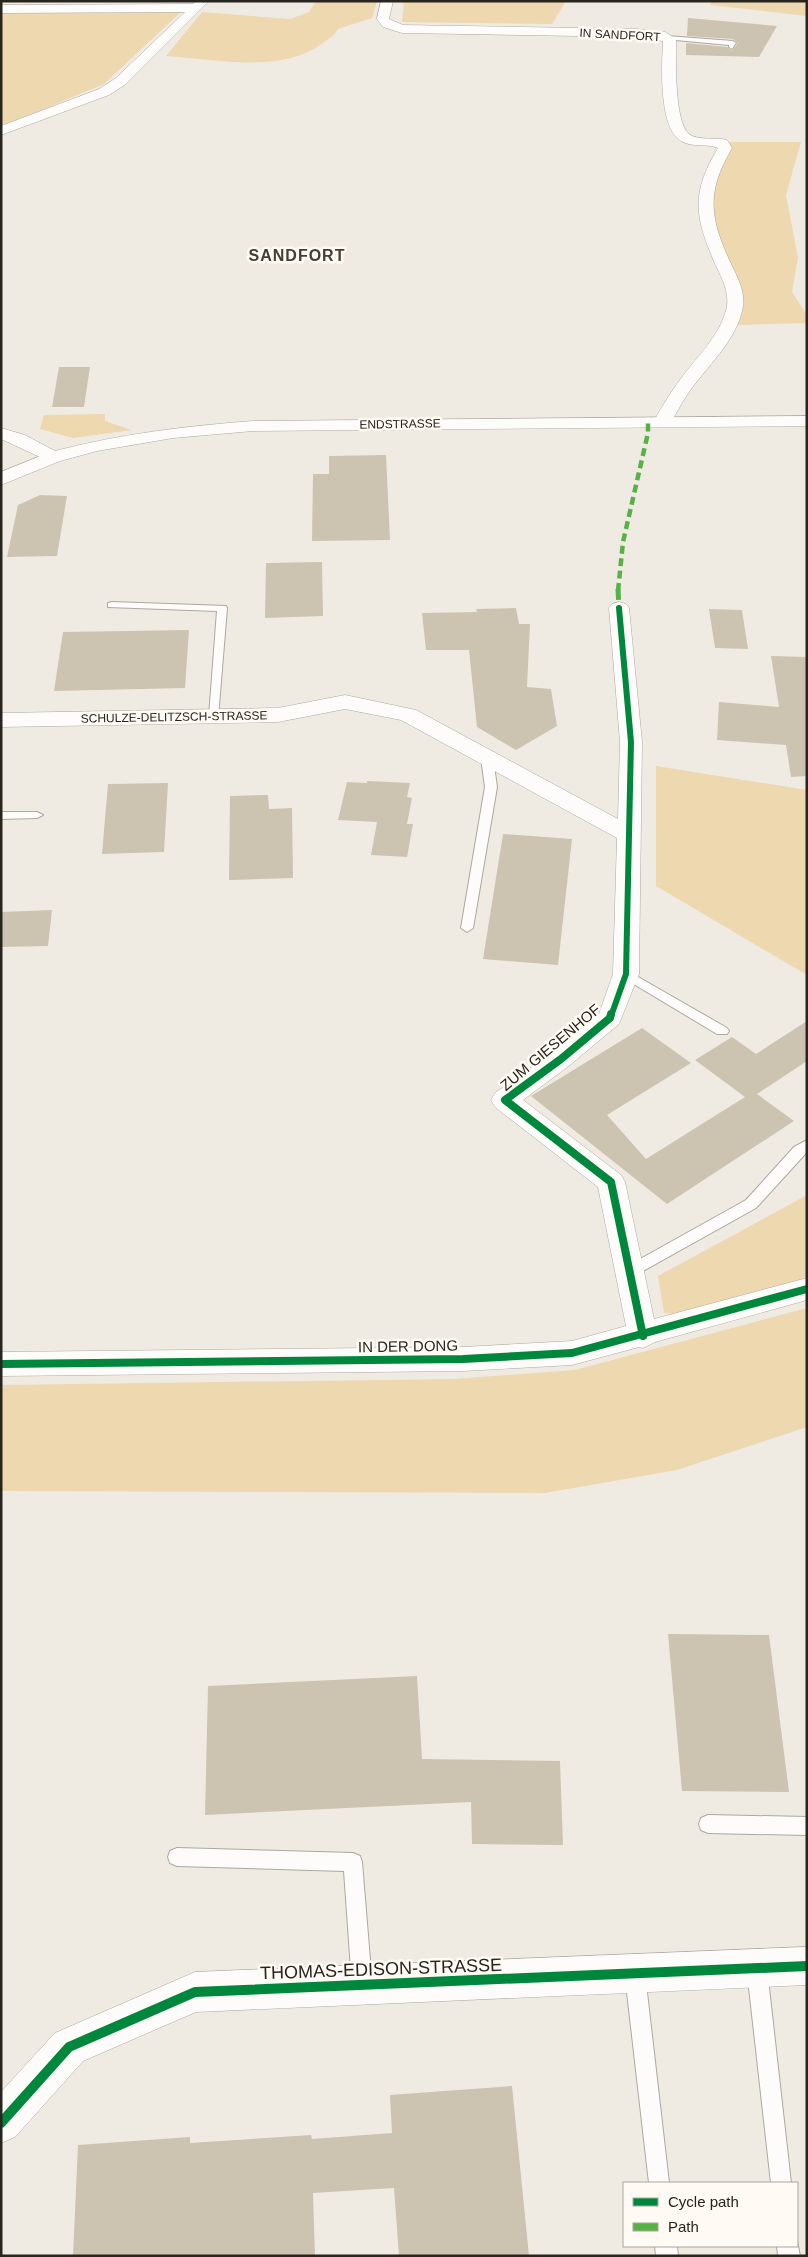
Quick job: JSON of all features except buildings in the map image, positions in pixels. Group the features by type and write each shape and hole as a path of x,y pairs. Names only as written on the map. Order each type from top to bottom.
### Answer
{"street":[{"name":"IN SANDFORT","path":"387,1 383,19 387,24 402,29 635,33 670,39 672,110 677,128 683,136 692,140 722,143 725,148 709,180 708,215 712,239 734,290 735,306 731,321 680,390 668,408 663,421"},
{"path":"1,9 199,4"},
{"path":"1,131 104,92 121,80 199,4"},
{"name":"ENDSTRASSE","path":"1,480 53,457 96,446 173,433 253,426 807,421"},
{"path":"1,433 19,439 53,457"},
{"name":"ZUM GIESENHOF","path":"619,608 631,742 626,974 610,1018 561,1059 505,1100 611,1182 642,1336"},
{"name":"SCHULZE-DELITZSCH-STRASSE","path":"1,720 278,715 345,702 408,715 487,758"},
{"path":"487,758 629,835"},
{"name":"IN DER DONG","path":"1,1364 463,1359 572,1353 642,1336 807,1289"},
{"name":"THOMAS-EDISON-STRASSE","path":"1,2122 69,2047 195,1992 807,1966"}],"lane":[{"path":"667,38 733,43 732,47"},
{"path":"112,605 222,608 214,716"},
{"path":"467,928 491,787 487,758"},
{"path":"1,816 37,815"},
{"path":"626,974 722,1031"},
{"path":"629,1272 750,1204 799,1151 807,1146"},
{"path":"708,1824 807,1826"},
{"path":"177,1857 353,1862 362,1985"},
{"path":"757,1968 781,2182"},
{"path":"635,1973 658,2182"}],"shaded area":[{"path":"316,1 377,1 372,18 338,29 330,38 307,52 289,59 248,63 166,56 202,12 290,19 309,12"},
{"path":"404,1 566,1 552,24 402,22"},
{"path":"712,1 807,1 807,16 710,5"},
{"path":"1,10 183,10 104,84 8,124 1,124"},
{"path":"729,142 801,142 786,195 798,258 792,292 807,315 807,323 737,325 723,272 713,211 715,179 731,148"},
{"path":"105,414 105,421 132,430 73,438 40,429 44,415"},
{"path":"656,766 807,790 807,975 656,886"},
{"path":"807,1195 807,1282 690,1316 664,1313 658,1276"},
{"path":"807,1308 807,1427 677,1470 545,1493 1,1491 1,1385 454,1379 575,1370"}],"marked path":[{"path":"619,608 618,586 623,542 648,433 648,421"}],"cycle path":[{"path":"619,608 631,742 626,974 610,1018 561,1059 505,1100 611,1182 643,1336"},
{"path":"1,1364 463,1359 572,1353 807,1289"},
{"path":"1,2123 69,2047 195,1992 807,1966"}],"district":[{"name":"SANDFORT","path":"297,255"}]}
